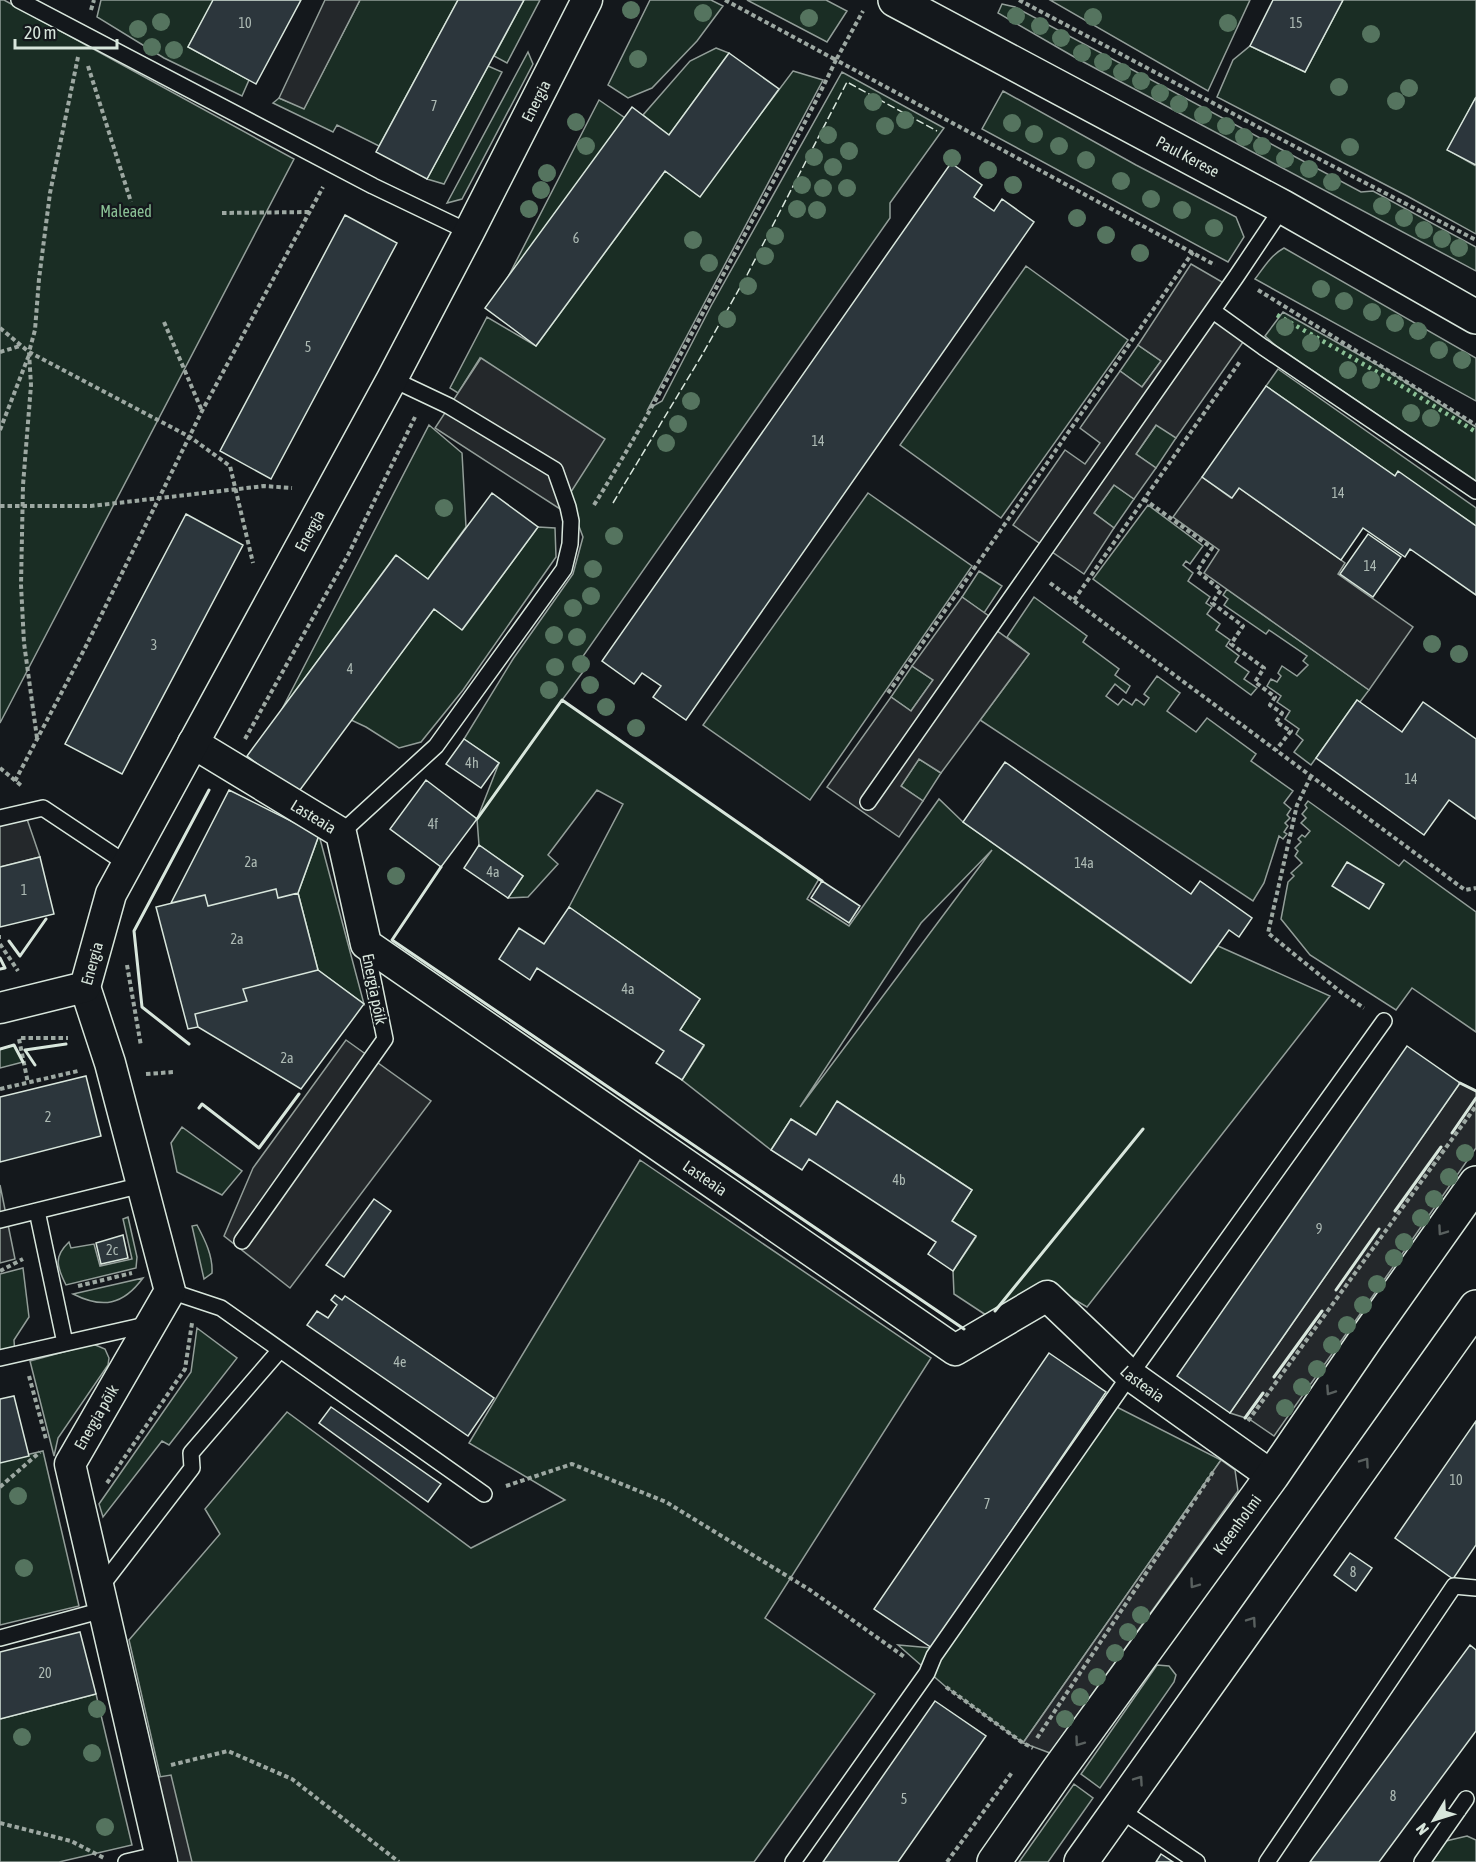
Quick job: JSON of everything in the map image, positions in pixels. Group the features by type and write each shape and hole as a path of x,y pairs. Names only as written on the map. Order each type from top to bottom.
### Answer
{"main road":[{"name":"Paul Kerese","path":"916,5 1283,207 1476,317"},
{"name":"Kreenholmi","path":"994,1862 1272,1476 1366,1337 1476,1183"},
{"path":"1081,1862 1476,1307"}],"street":[{"name":"Energia","path":"0,1008 85,987 111,894 392,379 587,0"},
{"name":"Lasteaia","path":"193,742 341,833 366,944 955,1350 1047,1296 1130,1375 1272,1476"},
{"path":"85,987 110,1063 170,1291"},
{"name":"Energia põik","path":"161,1858 70,1464 170,1291"}],"lane":[{"path":"19,0 83,40 469,232"},
{"path":"868,802 1283,207"},
{"path":"1212,310 1476,491"},
{"path":"341,833 436,746 564,569 570,544 568,507 555,470 449,406 392,379"},
{"path":"0,818 43,808 127,864"},
{"name":"Energia põik","path":"242,1240 385,1039 366,944"},
{"path":"793,1862 927,1673 934,1656 1130,1375 1384,1021"},
{"path":"0,1220 142,1185"},
{"path":"37,1211 65,1343"},
{"path":"170,1291 221,1308 484,1494"},
{"path":"0,1359 150,1324"},
{"path":"0,1638 101,1600 192,1468 191,1453 280,1350"},
{"path":"1267,1862 1454,1586 1476,1588"},
{"path":"1422,1862 1466,1799"},
{"path":"1119,1809 1197,1862"},
{"path":"126,1862 161,1858"}],"path":[{"path":"0,430 35,330 50,193 70,90 94,0"},
{"path":"725,0 1193,252 1297,312 1476,425"},
{"path":"1019,0 1476,240"},
{"path":"570,544 642,427 802,131 836,60 864,10"},
{"path":"83,40 131,202"},
{"path":"15,781 85,648 202,411 335,166"},
{"path":"222,213 310,212"},
{"path":"888,693 1193,252"},
{"path":"164,322 202,411"},
{"path":"0,328 29,352 190,437 230,466 253,563"},
{"path":"1074,600 1255,340"},
{"path":"0,352 21,346"},
{"path":"29,352 31,385 22,507 21,585 24,643 37,738"},
{"path":"230,765 348,555 426,395"},
{"path":"0,506 91,506 264,486 292,488"},
{"path":"1144,499 1212,548 1197,571 1221,590 1212,603 1243,626 1231,644 1264,668 1255,682 1275,697 1270,705 1282,713 1276,722 1291,731 1276,750"},
{"path":"1032,569 1466,890 1476,888"},
{"path":"1311,776 1297,805 1268,933 1342,993 1384,1021"},
{"path":"0,944 18,972"},
{"path":"19,1038 28,1083"},
{"path":"0,1089 86,1069"},
{"path":"161,1073 174,1072"},
{"path":"1024,1756 1221,1460 1233,1447 1249,1419 1476,1106"},
{"path":"0,1487 48,1445"},
{"path":"484,1494 572,1464 666,1502 810,1590 1023,1743 1031,1746 1059,1769"},
{"path":"141,1773 228,1751 292,1779 399,1862"},
{"path":"947,1862 1017,1765"},
{"path":"0,1823 71,1841 113,1862"}],"green space":[{"name":"Maleaed","path":"0,0 4,0 294,159 0,723"},
{"path":"101,0 214,0 188,47 249,80 242,96 164,58 97,17"},
{"path":"360,0 458,0 379,146 337,125 333,132 273,103 279,98 304,108"},
{"path":"524,0 540,0 507,63 494,56"},
{"path":"650,0 711,0 723,6 697,41 652,88 628,98 608,85"},
{"path":"747,0 826,0 847,11 827,42"},
{"path":"1050,0 1250,0 1208,91"},
{"path":"1343,0 1476,0 1476,97 1448,150 1476,166 1476,234 1217,97 1233,60 1250,46 1305,72"},
{"path":"1002,4 1015,7 1361,192 1373,191 1476,247 1476,271 1076,58 998,13"},
{"path":"716,48 729,53 669,135 643,115 690,61"},
{"path":"528,52 533,64 462,199 447,203"},
{"path":"488,66 502,72 444,184 427,179"},
{"path":"793,71 823,80 648,409 662,401 711,306 842,72 944,128 890,203 890,218 581,659 588,665 562,700 819,879 807,899 849,926 939,799 963,822 1190,983 1218,946 1330,996 1087,1307 1048,1284 992,1319 954,1294 953,1271 976,1237 952,1221 972,1190 838,1102 816,1135 791,1119 771,1150 682,1080 704,1046 680,1030 700,999 569,907 623,804 597,790 548,855 558,864 528,897 508,898 523,876 479,845 477,819 499,763 464,739 513,659 573,574 583,537 568,497 480,358 458,393 450,388 487,317 536,346 665,171 699,196","holes":["992,850 800,1107 921,923"]},
{"path":"1003,91 1136,165 1236,217 1244,237 1228,262 982,129"},
{"path":"599,100 625,118 507,279"},
{"path":"1284,248 1476,358 1476,401 1255,279 1271,258"},
{"path":"1026,266 1128,340 1001,518 900,445"},
{"path":"1283,312 1388,371 1476,427 1476,481 1276,346 1265,336"},
{"path":"1138,345 1161,361 1142,387 1120,371"},
{"path":"1278,369 1476,508 1476,526 1398,472 1395,476 1266,386"},
{"path":"1157,424 1176,438 1156,468 1136,454"},
{"path":"429,425 462,453 466,527 428,579 395,556 282,709"},
{"path":"1114,485 1134,499 1114,528 1094,513"},
{"path":"868,493 972,566 810,800 703,725"},
{"path":"1148,505 1203,546 1190,564 1186,561 1183,565 1193,573 1188,581 1210,597 1206,603 1212,607 1207,614 1220,624 1216,630 1230,640 1226,646 1239,656 1235,662 1249,672 1244,679 1257,688 1251,695 1093,579"},
{"path":"538,527 555,528 556,557 463,690 421,742 399,748 351,720 434,609 463,629"},
{"path":"979,571 1002,586 984,613 962,597"},
{"path":"1227,589 1369,690 1360,702 1357,700 1311,765 1294,752 1303,740 1296,734 1299,729 1285,719 1290,711 1277,702 1281,696 1267,686 1271,679 1277,682 1281,676 1278,673 1282,666 1297,676 1308,665 1303,661 1307,656 1269,630 1266,634 1224,605 1228,599 1223,595"},
{"path":"1034,597 1087,636 1083,642 1119,669 1115,675 1130,686 1126,693 1115,684 1106,696 1118,705 1123,699 1132,705 1136,699 1144,705 1149,698 1144,694 1157,676 1180,693 1167,711 1196,732 1207,718 1256,754 1251,761 1293,791 1284,803 1291,809 1287,815 1290,818 1285,823 1288,826 1284,832 1287,834 1283,839 1279,836 1264,883 1253,901 980,720 1029,654 1007,637"},
{"path":"912,666 933,680 911,711 891,697"},
{"path":"919,759 941,773 923,801 901,786"},
{"path":"1308,801 1399,866 1404,860 1476,912 1476,1032 1412,988 1396,1010 1310,955 1281,919 1288,882 1294,876 1291,873 1302,863 1295,856 1298,851 1295,848 1301,842 1298,839 1302,835 1305,837 1310,831 1301,823 1306,818 1302,814 1307,808 1305,805"},
{"path":"319,835 364,1004 318,970 298,893"},
{"path":"14,1045 23,1062 0,1068 0,1049"},
{"path":"182,1127 242,1171 222,1195 177,1172 171,1143"},
{"path":"640,1160 931,1358 765,1618 875,1694 754,1862 180,1862 129,1640 220,1534 205,1509 287,1412 471,1548 565,1500 469,1443"},
{"path":"128,1217 137,1257 136,1268 66,1285 58,1262 64,1247 69,1242 71,1248 94,1244 100,1266 132,1259 123,1219"},
{"path":"197,1225 206,1242 211,1260 212,1273 204,1279 192,1226"},
{"path":"23,1268 29,1317 14,1340 15,1355 0,1358 0,1274"},
{"path":"143,1278 128,1294 112,1302 94,1302 73,1294"},
{"path":"197,1328 237,1358 169,1445 162,1441 103,1517 99,1504 191,1372"},
{"path":"93,1344 105,1349 109,1358 108,1365 58,1438 54,1456 30,1361"},
{"path":"1101,1399 1221,1460 1023,1743 946,1687 898,1645 932,1648"},
{"path":"43,1451 79,1606 0,1625 0,1461"},
{"path":"1157,1665 1169,1666 1176,1675 1174,1682 1100,1788 1081,1774"},
{"path":"96,1694 132,1845 59,1862 0,1862 0,1719"},
{"path":"1074,1784 1093,1798 1048,1862 1019,1862"},
{"path":"1467,1836 1476,1840 1476,1862 1432,1862 1446,1841"}],"shaded area":[{"path":"325,0 360,0 304,109 279,98"},
{"path":"1191,264 1229,286 1213,311 1248,335 1176,438 1156,425 1136,454 1156,468 1134,499 1114,485 1094,513 1114,528 1084,574 1013,525 1065,450 1085,464 1100,443 1080,428 1120,371 1142,387 1161,361 1138,345"},
{"path":"481,358 605,439 560,509 435,428"},
{"path":"1202,477 1231,498 1239,488 1341,560 1345,563 1338,574 1413,627 1369,690 1204,573 1219,550 1173,517"},
{"path":"962,597 996,621 992,627 1029,654 941,773 919,759 901,786 923,801 899,837 827,787 891,697 911,711 933,680 912,666"},
{"path":"27,819 40,857 0,867 0,826"},
{"path":"346,1040 431,1101 290,1288 224,1236 253,1168"},
{"path":"1460,1083 1476,1091 1476,1148 1274,1436 1249,1419 1230,1413"},
{"path":"0,1185 15,1259 0,1263"},
{"path":"1221,1460 1235,1470 1238,1491 1050,1753 1023,1743"},
{"path":"171,1775 192,1862 166,1862 146,1779"}],"building":[{"path":"213,0 301,0 256,84 188,47"},
{"path":"458,0 524,0 427,179 376,152"},
{"path":"1273,0 1343,0 1305,72 1250,46"},
{"path":"729,53 779,89 700,197 665,171 536,346 485,308 632,107 669,135"},
{"path":"1476,97 1476,165 1447,150"},
{"path":"951,163 982,185 974,197 994,211 1002,199 1034,222 686,720 653,697 661,686 642,673 634,684 602,661"},
{"path":"345,215 397,243 271,479 220,451"},
{"path":"1266,386 1395,476 1398,471 1476,526 1476,595 1410,549 1405,557 1363,528 1341,560 1239,488 1232,498 1202,477"},
{"path":"492,493 538,527 462,630 434,609 297,794 247,756 396,555 428,579"},
{"path":"186,514 243,545 122,774 65,744"},
{"path":"1368,534 1401,557 1373,597 1340,574"},
{"path":"1357,700 1402,732 1423,702 1476,739 1476,819 1449,800 1424,835 1316,758"},
{"path":"464,739 499,763 481,788 446,764"},
{"path":"1005,762 1191,894 1200,881 1252,918 1239,937 1229,930 1191,983 963,822"},
{"path":"426,780 477,819 441,867 390,829"},
{"path":"229,790 319,835 298,893 278,898 276,889 208,906 205,895 171,903"},
{"path":"479,845 523,876 508,898 464,868"},
{"path":"40,857 54,914 0,927 0,867"},
{"path":"1347,862 1384,884 1369,909 1332,886"},
{"path":"822,881 860,906 849,923 811,898"},
{"path":"276,889 278,898 298,893 318,970 243,989 247,1001 195,1014 198,1027 188,1029 156,907 205,895 208,906"},
{"path":"569,907 700,999 680,1030 704,1045 682,1080 656,1063 664,1051 537,968 530,980 499,959 519,928 544,944"},
{"path":"318,970 364,1004 301,1089 198,1027 195,1014 247,1001 243,989"},
{"path":"1407,1046 1460,1083 1230,1413 1177,1376"},
{"path":"86,1076 101,1136 0,1162 0,1097"},
{"path":"837,1101 972,1190 952,1221 976,1236 953,1271 928,1254 936,1242 809,1159 802,1170 771,1150 791,1119 816,1135"},
{"path":"374,1199 391,1211 344,1277 326,1265"},
{"path":"123,1235 128,1258 101,1264 96,1243"},
{"path":"335,1295 342,1300 345,1296 494,1398 468,1436 307,1325 317,1311 328,1318 337,1305 331,1300"},
{"path":"1049,1353 1106,1392 932,1648 874,1609"},
{"path":"14,1396 29,1456 0,1463 0,1399"},
{"path":"331,1407 441,1484 428,1502 319,1423"},
{"path":"1476,1421 1476,1545 1453,1579 1395,1538"},
{"path":"1350,1553 1372,1568 1356,1591 1334,1575"},
{"path":"80,1632 96,1694 0,1719 0,1652"},
{"path":"1470,1645 1476,1650 1476,1731 1379,1862 1310,1862"},
{"path":"935,1701 986,1736 898,1862 823,1862"},
{"path":"1161,1854 1173,1862 1156,1862"}],"hedge":[{"path":"1277,315 1400,385 1476,432"}],"fence":[{"path":"613,503 747,275 847,82 937,131"}],"wall":[{"path":"477,819 562,700 822,881"},
{"path":"189,1044 142,1007 134,931 209,790"},
{"path":"441,867 392,940 964,1329"},
{"path":"9,941 20,956 46,919"},
{"path":"0,958 5,968 0,969"},
{"path":"35,1065 25,1050 66,1044"},
{"path":"0,1049 14,1045 23,1062"},
{"path":"1460,1083 1476,1091"},
{"path":"199,1108 202,1104 259,1148 299,1094"},
{"path":"1452,1133 1476,1098"},
{"path":"995,1311 1143,1129"},
{"path":"1395,1211 1441,1147"},
{"path":"1336,1290 1379,1229"},
{"path":"1274,1377 1322,1311"},
{"path":"1245,1418 1263,1393"}]}
